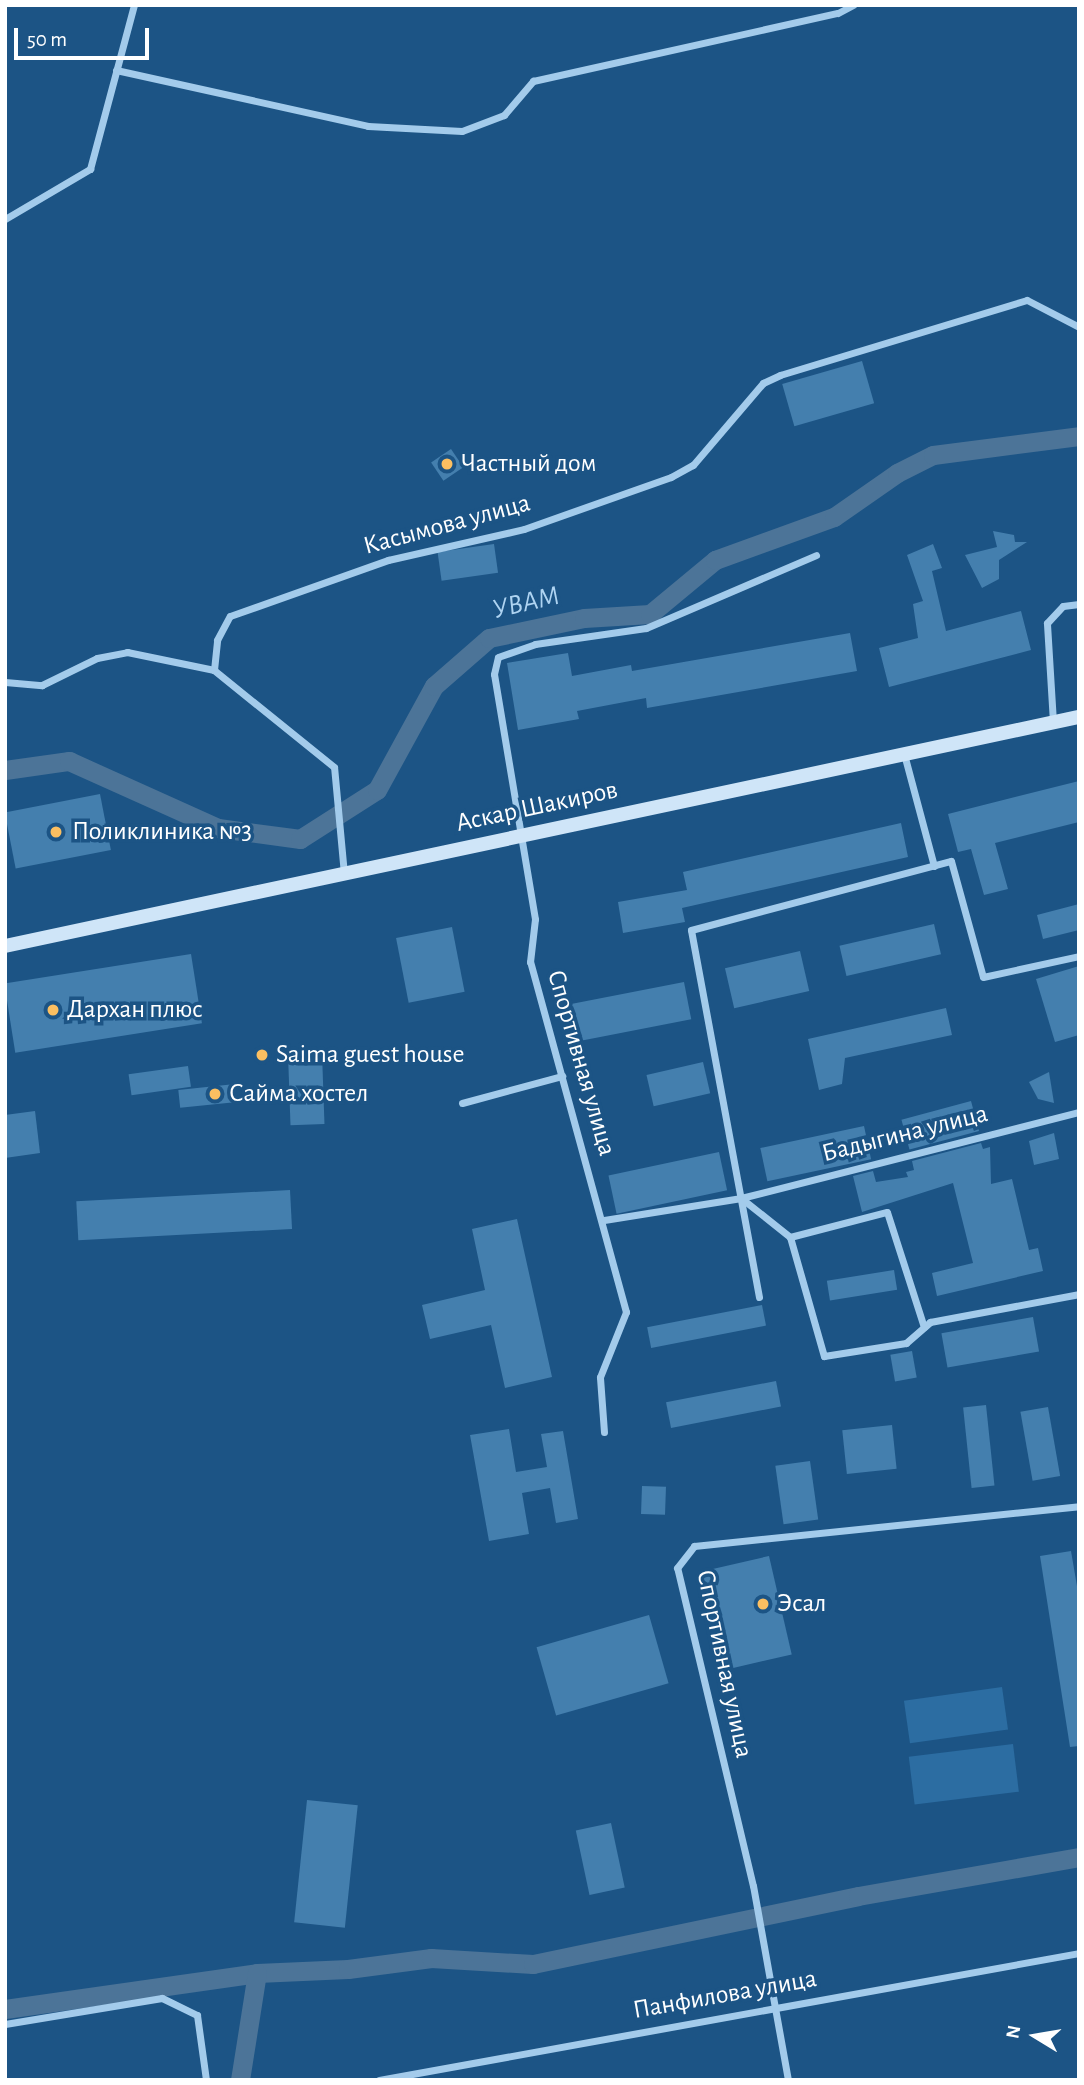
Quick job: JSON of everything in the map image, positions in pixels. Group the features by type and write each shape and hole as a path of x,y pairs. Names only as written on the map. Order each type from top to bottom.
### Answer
{"main road":[{"name":"Аскар Шакиров","path":"5,946 1079,717"}],"street":[{"path":"5,219 90,169 134,5"},
{"path":"116,70 368,126 461,131 504,115 533,80 838,13 853,5"},
{"name":"Касымова улица","path":"214,670 217,640 230,616 388,560 524,529 671,477 693,465 763,383 780,375 1027,300 1079,327"},
{"name":"Спортивная улица","path":"604,1432 600,1377 626,1312 604,1220 530,962 536,919 519,836 494,674 498,657 535,644 646,628 816,555"},
{"path":"1053,722 1047,623 1063,606 1079,604"},
{"path":"5,682 42,685 97,658 127,652 214,670 334,767 344,874"},
{"path":"904,754 934,866"},
{"path":"760,1297 691,930 951,861 982,976 1079,956"},
{"path":"462,1102 562,1076"},
{"name":"Бадыгина улица","path":"604,1220 741,1198 1079,1112"},
{"path":"741,1198 790,1237 824,1356 906,1343 930,1322 1079,1294"},
{"path":"790,1237 887,1212 924,1327"},
{"name":"Спортивная улица","path":"774,2008 753,1886 677,1568 694,1546 1079,1506"},
{"name":"Панфилова улица","path":"379,2080 1079,1953"},
{"path":"5,2024 162,1998 197,2015 206,2080"},
{"path":"774,2008 788,2080"}],"shaded area":[{"path":"1002,1687 1008,1730 910,1743 904,1701"},
{"path":"1013,1744 1019,1792 915,1804 909,1757"}],"building":[{"path":"862,361 874,403 794,426 782,384"},
{"name":"Частный дом","path":"451,449 463,467 443,481 431,462"},
{"path":"993,531 1014,535 1015,542 1027,542 999,560 999,579 982,588 965,555 997,547"},
{"path":"494,544 498,573 442,581 438,552"},
{"path":"933,544 942,568 932,571 946,631 1021,611 1031,650 889,687 879,648 918,638 913,604 923,601 907,555"},
{"path":"850,633 857,671 647,708 646,698 577,711 579,719 518,730 507,663 568,653 572,676 631,665 632,671"},
{"path":"1079,781 1079,822 995,843 1008,889 984,895 971,849 958,852 948,814"},
{"name":"Поликлиника №3","path":"100,794 111,850 16,868 5,812"},
{"path":"901,823 908,857 682,908 685,922 623,933 618,902 687,890 683,872"},
{"path":"1079,904 1079,930 1043,939 1037,915"},
{"path":"934,924 941,954 846,976 839,946"},
{"path":"452,927 465,992 409,1003 396,938"},
{"path":"800,951 809,991 734,1008 725,968"},
{"path":"191,954 202,1023 15,1053 5,983"},
{"path":"1079,966 1079,1035 1055,1042 1036,979"},
{"path":"684,982 691,1019 578,1041 571,1004"},
{"path":"946,1008 952,1035 845,1058 842,1084 819,1090 808,1039"},
{"path":"322,1053 324,1124 290,1125 288,1054"},
{"path":"703,1062 710,1093 654,1106 646,1075"},
{"path":"188,1066 191,1087 132,1095 129,1074"},
{"path":"1049,1072 1054,1103 1038,1099 1029,1082"},
{"path":"235,1084 237,1102 180,1108 178,1090"},
{"path":"971,1101 979,1131 909,1150 901,1120"},
{"path":"35,1111 40,1153 5,1158 5,1115"},
{"path":"864,1126 871,1159 767,1181 760,1148"},
{"path":"1054,1133 1059,1159 1034,1165 1029,1141"},
{"path":"981,1143 983,1149 990,1147 991,1184 1012,1179 1029,1250 1038,1248 1043,1271 937,1296 932,1273 973,1263 953,1183 862,1212 853,1176 873,1171 876,1182 908,1177 906,1172 914,1170 912,1161"},
{"path":"719,1152 727,1190 617,1214 608,1175"},
{"path":"290,1190 292,1229 78,1240 76,1201"},
{"path":"517,1219 552,1377 505,1388 491,1325 430,1339 422,1305 485,1290 472,1229"},
{"path":"894,1270 897,1290 830,1300 827,1281"},
{"path":"762,1305 766,1326 651,1348 647,1327"},
{"path":"1033,1317 1039,1351 947,1368 941,1333"},
{"path":"912,1351 917,1378 895,1381 890,1355"},
{"path":"776,1381 781,1407 671,1428 666,1402"},
{"path":"986,1405 994,1486 972,1488 963,1407"},
{"path":"1048,1407 1060,1476 1033,1481 1020,1412"},
{"path":"892,1425 897,1469 847,1474 842,1430"},
{"path":"509,1429 516,1472 547,1467 541,1434 563,1431 578,1519 556,1523 550,1488 522,1493 529,1534 489,1541 470,1435"},
{"path":"810,1461 818,1519 784,1524 775,1466"},
{"path":"642,1486 666,1487 665,1515 641,1514"},
{"path":"1071,1551 1079,1598 1079,1746 1070,1747 1040,1556"},
{"path":"769,1556 792,1654 724,1670 701,1572"},
{"path":"649,1615 669,1683 556,1715 537,1647"},
{"path":"307,1800 358,1805 345,1928 294,1922"},
{"path":"611,1823 625,1888 590,1895 576,1830"}],"waterway":[{"name":"УВАМ","path":"5,770 69,761 218,828 300,839 377,790 434,686 489,638 584,618 650,614 715,560 834,517 897,473 933,455 1079,436"},
{"path":"5,2009 257,1973 348,1969 431,1958 533,1964 858,1896 1079,1857"},
{"path":"240,2080 257,1973"}],"place":[{"name":"Частный дом","path":"447,464"},
{"name":"Поликлиника №3","path":"56,832"},
{"name":"Дархан плюс","path":"53,1010"},
{"name":"Saima guest house","path":"262,1055"},
{"name":"Сайма хостел","path":"215,1094"},
{"name":"Эсал","path":"763,1604"}]}
